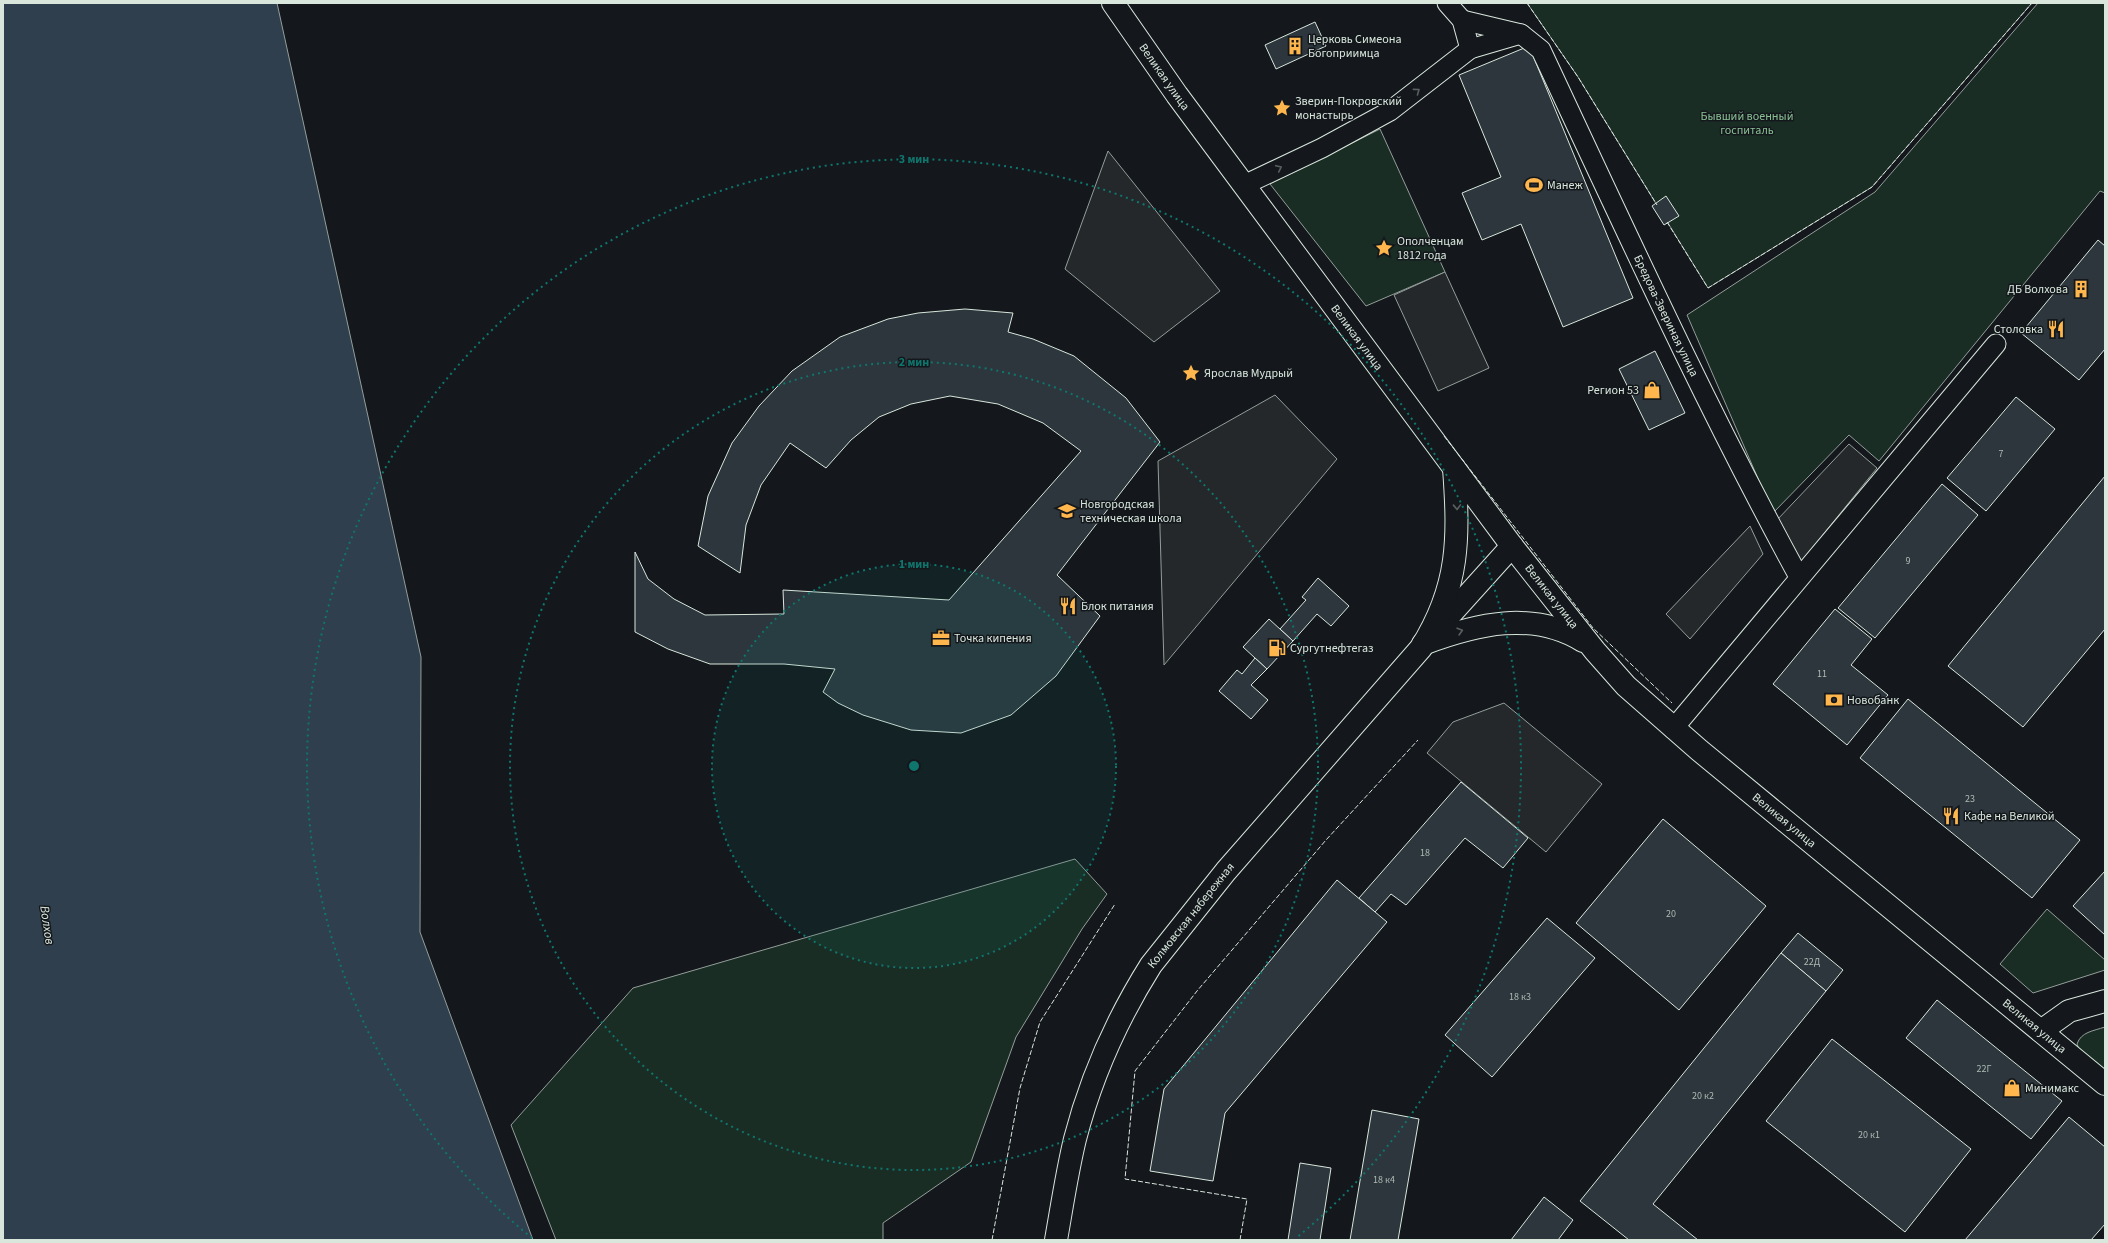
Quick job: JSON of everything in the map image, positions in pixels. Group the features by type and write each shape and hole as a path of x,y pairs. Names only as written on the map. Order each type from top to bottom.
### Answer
{"main road":[{"name":"Великая улица","path":"1113,3 1177,95 1512,546 1595,651 1626,686 1673,729 2105,1084"},
{"path":"1423,644 1439,614 1447,592 1456,558 1457,536 1454,468"},
{"path":"1423,644 1512,546"},
{"path":"1423,644 1458,631 1482,625 1536,623 1554,627 1571,634 1595,651"},
{"name":"Колмовская набережная","path":"1056,1240 1075,1140 1086,1099 1116,1026 1151,964 1226,871 1423,644"},
{"path":"2041,1031 2069,1012 2105,1001"}],"street":[{"path":"1447,3 1462,20 1470,49"},
{"path":"1462,20 1521,34"},
{"path":"1244,184 1322,148 1390,111 1470,49 1521,34"},
{"name":"Бредова-Звериная улица","path":"1521,34 1541,50 1670,327 1766,517 1799,577"},
{"path":"1673,729 1996,344"}],"green space":[{"name":"Бывший военный госпиталь","path":"1527,3 2032,3 1872,187 1708,288 1578,77"},
{"path":"2038,3 2105,3 2105,193 2100,191 1879,461 1849,435 1773,513 1687,315 1875,192"},
{"path":"1380,129 1445,272 1366,306 1270,184"},
{"path":"1075,859 1107,894 1082,929 1016,1037 971,1162 883,1223 883,1240 556,1240 511,1125 633,988"},
{"path":"2047,909 2105,960 2105,970 2033,993 2000,964"},
{"path":"2105,1027 2105,1074 2081,1054 2077,1044 2084,1034"}],"shaded area":[{"path":"1108,151 1220,291 1154,342 1065,269"},
{"path":"1445,272 1489,368 1438,391 1394,295"},
{"path":"1275,395 1337,459 1164,665 1158,461"},
{"path":"1849,444 1877,468 1800,563 1777,520"},
{"path":"1750,526 1763,554 1690,639 1666,614"},
{"path":"1504,703 1602,784 1546,852 1427,753 1453,722"}],"water":[{"name":"Волхов","path":"3,3 277,3 421,657 420,932 533,1240 3,1240"}],"building":[{"name":"Церковь Симеона Богоприимца","path":"1315,22 1326,46 1276,69 1265,45"},
{"name":"Манеж","path":"1529,46 1633,298 1563,327 1521,224 1482,240 1462,193 1501,177 1459,75"},
{"path":"1666,196 1679,216 1664,225 1652,206"},
{"name":"ДБ Волхова","path":"2098,240 2105,246 2105,349 2079,380 2021,333"},
{"path":"965,309 1013,313 1008,332 1033,339 1074,356 1126,398 1160,442 1057,575 1100,616 1056,676 1011,715 961,733 911,730 863,715 838,703 823,692 835,669 784,664 710,664 668,649 635,632 635,552 648,579 674,599 705,615 784,614 783,590 949,600 1081,451 1043,423 998,404 950,396 911,404 879,417 851,440 826,468 790,443 761,485 746,525 740,573 698,546 708,496 732,443 759,406 792,371 840,337 888,319 918,313"},
{"path":"1655,351 1685,413 1649,430 1619,369"},
{"path":"2016,397 2055,429 1986,511 1947,478"},
{"path":"2105,476 2105,629 2023,727 1948,666"},
{"path":"1942,484 1978,515 1875,638 1838,608"},
{"path":"1318,578 1349,606 1331,626 1317,614 1293,641 1280,629 1306,600 1302,597"},
{"path":"1835,609 1872,639 1851,665 1888,695 1847,745 1773,684"},
{"path":"1269,619 1293,641 1267,669 1243,647"},
{"path":"1255,658 1267,669 1251,685 1268,700 1251,719 1219,691 1237,670 1242,674"},
{"path":"1908,699 2080,840 2032,898 1860,758"},
{"path":"1461,782 1528,838 1503,868 1465,838 1406,905 1391,894 1375,912 1359,898"},
{"path":"1663,819 1766,906 1679,1010 1576,923"},
{"path":"2105,871 2105,935 2073,906"},
{"path":"1337,880 1387,922 1225,1113 1213,1181 1150,1171 1164,1089"},
{"path":"1547,918 1595,958 1492,1077 1445,1035"},
{"path":"1798,933 1843,970 1826,991 1781,953"},
{"path":"1781,953 1826,991 1653,1204 1698,1240 1629,1240 1580,1201"},
{"path":"1937,1000 2062,1101 2031,1139 1906,1038"},
{"path":"1832,1039 1971,1149 1905,1232 1766,1121"},
{"path":"1372,1110 1419,1119 1398,1240 1350,1240"},
{"path":"2069,1117 2105,1147 2105,1224 2091,1240 1965,1240"},
{"path":"1300,1163 1331,1168 1320,1240 1288,1240"},
{"path":"1544,1197 1573,1220 1558,1240 1511,1240"}],"fence":[{"path":"1527,3 1578,77 1657,205"},
{"path":"1667,222 1708,288 1872,187 2032,3"},
{"path":"1444,436 1593,628 1672,703"},
{"path":"1240,1240 1247,1199 1125,1179 1135,1071 1197,991 1326,840 1418,740"},
{"path":"992,1240 1020,1088 1040,1022 1115,904"}],"place":[{"name":"Церковь Симеона Богоприимца","path":"1295,46"},
{"name":"Зверин-Покровский монастырь","path":"1282,108"},
{"name":"Манеж","path":"1534,185"},
{"name":"Ополченцам 1812 года","path":"1384,248"},
{"name":"ДБ Волхова","path":"2081,289"},
{"name":"Столовка","path":"2056,329"},
{"name":"Ярослав Мудрый","path":"1191,373"},
{"name":"Регион 53","path":"1652,390"},
{"name":"Новгородская техническая школа","path":"1067,511"},
{"name":"Блок питания","path":"1068,606"},
{"name":"Точка кипения","path":"941,638"},
{"name":"Сургутнефтегаз","path":"1277,648"},
{"name":"Новобанк","path":"1834,700"},
{"name":"Кафе на Великой","path":"1951,816"},
{"name":"Минимакс","path":"2012,1088"}]}
